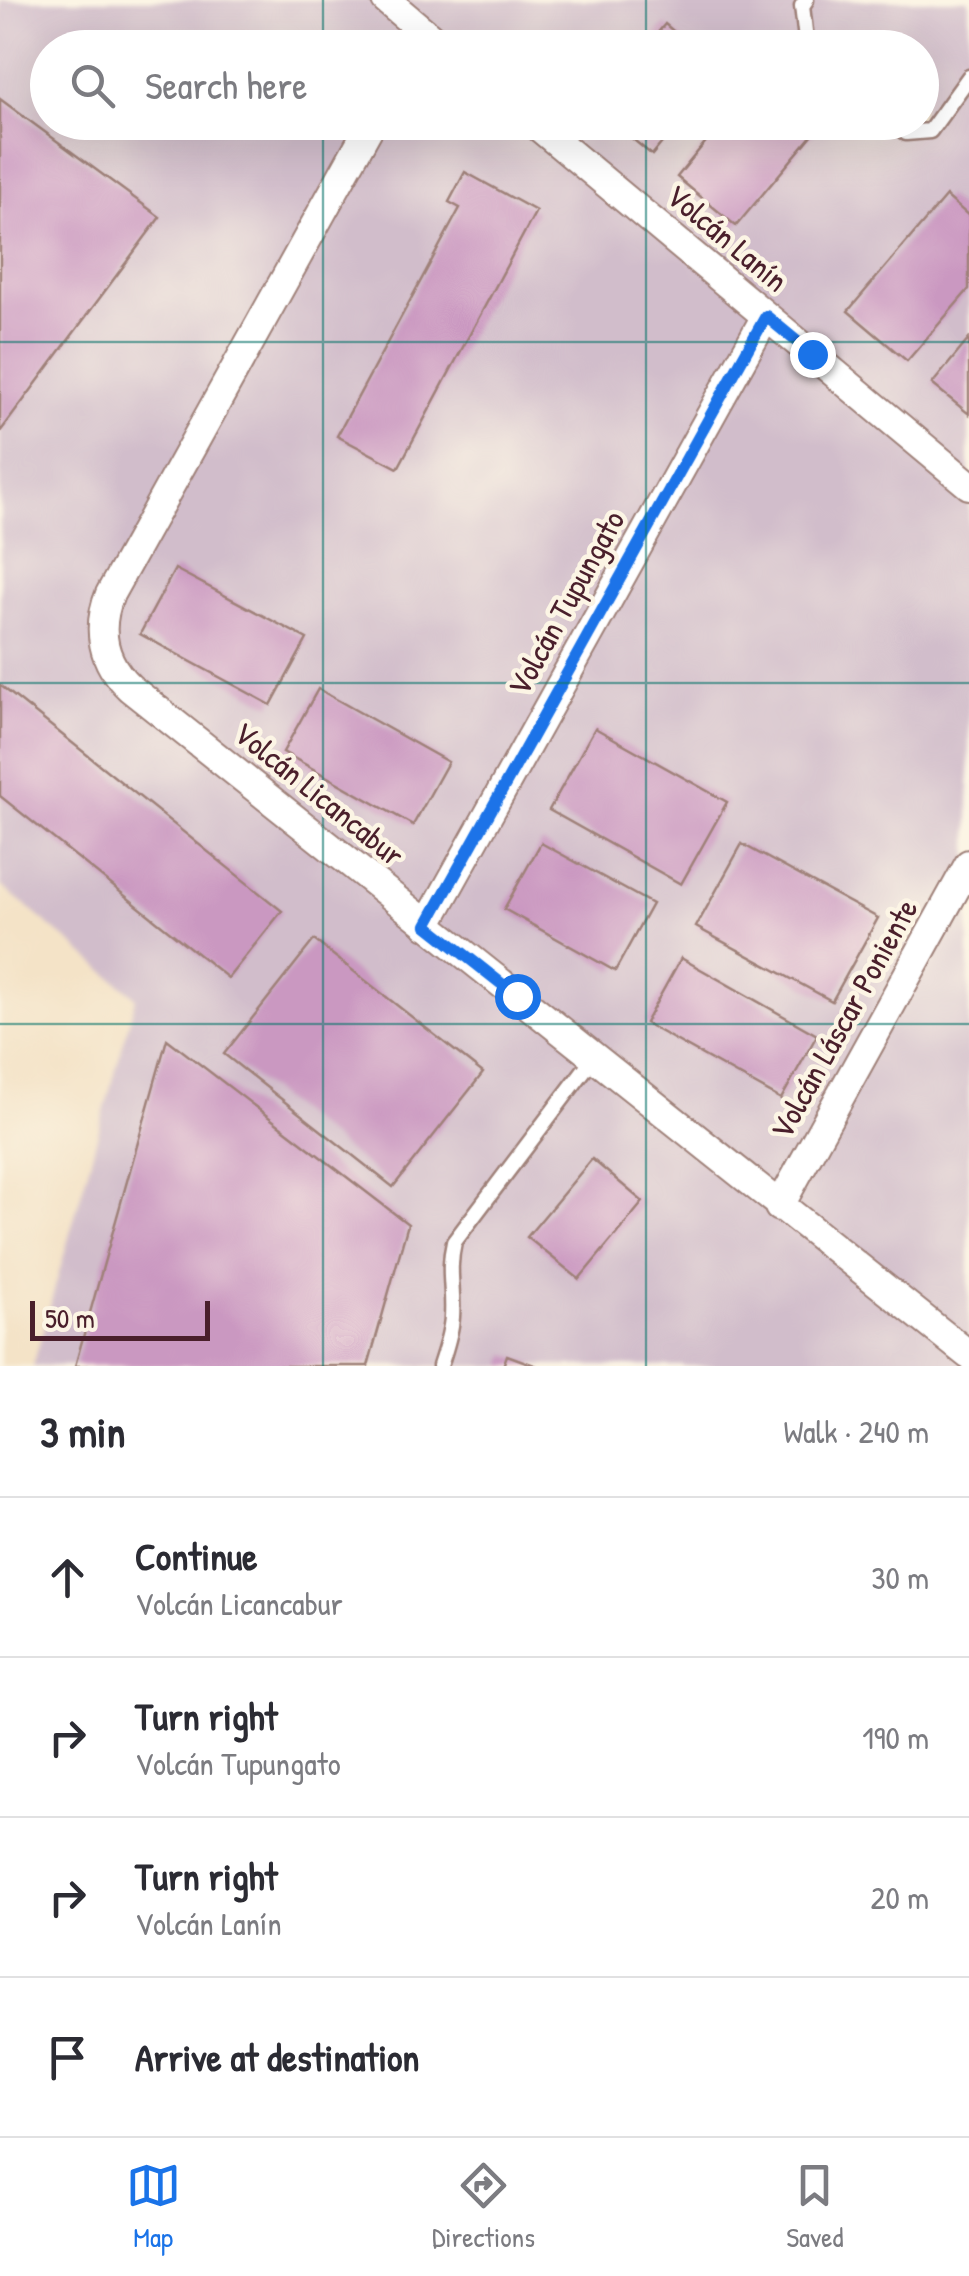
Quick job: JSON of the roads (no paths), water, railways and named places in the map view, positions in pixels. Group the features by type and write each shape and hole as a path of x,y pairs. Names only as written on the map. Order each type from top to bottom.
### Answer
{"street":[{"path":"386,0 415,30"},
{"name":"Volcán Licancabur","path":"362,140 110,594 104,609 102,641 112,667 130,688 969,1356"},
{"name":"Volcán Lanín","path":"555,140 969,485"},
{"name":"Volcán Tupungato","path":"427,925 766,316"},
{"name":"Volcán Láscar Poniente","path":"779,1207 969,864"}],"lane":[{"path":"805,30 802,6 806,0"},
{"path":"939,118 969,77"},
{"path":"440,1366 450,1333 452,1297 448,1277 454,1242 594,1057"}]}
